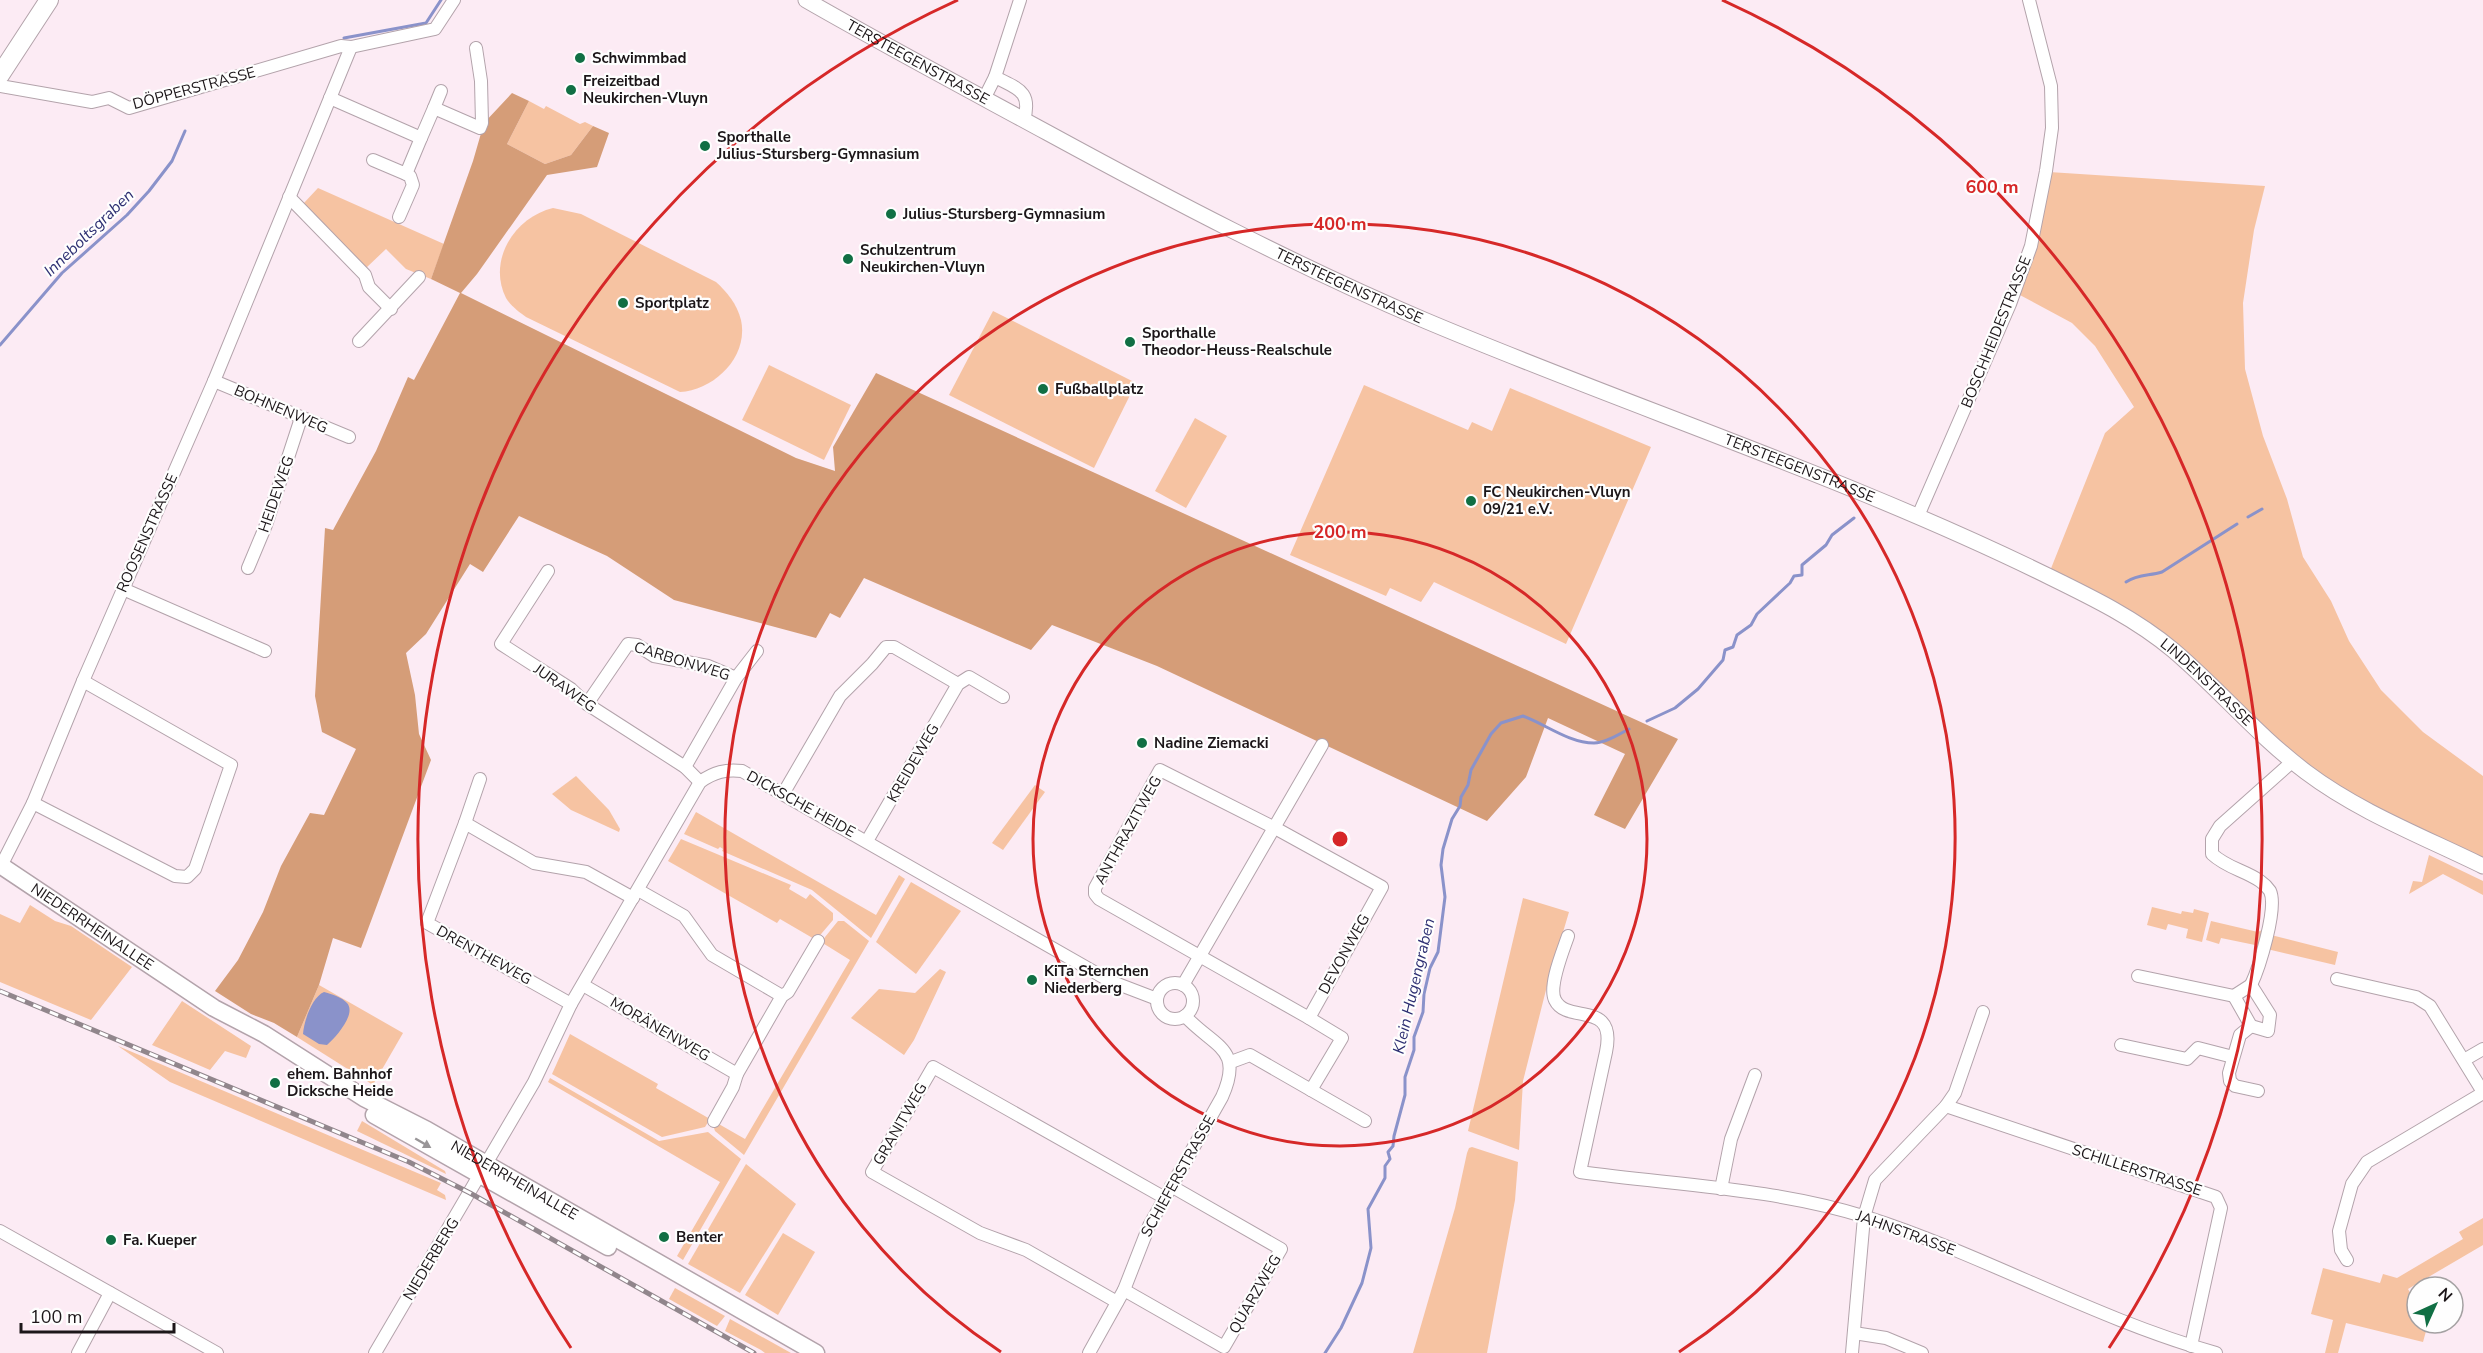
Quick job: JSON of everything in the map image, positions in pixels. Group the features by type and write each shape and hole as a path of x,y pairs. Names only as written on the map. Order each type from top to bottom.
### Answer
{"main road":[{"path":"0,75 49,0"},
{"name":"NIEDERRHEINALLEE","path":"1,866 214,1008 264,1034 364,1098 427,1130 483,1170 797,1353"},
{"name":"NIEDERRHEINALLEE","path":"483,1170 816,1353"}],"street":[{"path":"351,47 435,29 454,0"},
{"name":"TERSTEEGENSTRASSE","path":"806,0 984,99 1212,221 1424,320 1792,463 1918,516"},
{"path":"984,99 995,77 1020,0"},
{"name":"BOSCHHEIDESTRASSE","path":"1918,516 2010,304 2031,246 2052,128 2051,86 2029,0"},
{"name":"DÖPPERSTRASSE","path":"0,86 92,102 109,98 129,108 341,46 351,47"},
{"name":"ROOSENSTRASSE","path":"1,866 33,803 83,681 214,381 351,47"},
{"path":"434,108 480,128 482,123 481,81 476,48"},
{"path":"995,77 1023,94 1028,105 1024,120"},
{"path":"406,174 441,91"},
{"path":"330,98 421,138"},
{"path":"373,160 410,176 413,185 399,217"},
{"path":"290,197 365,275 369,287 391,309"},
{"path":"359,341 419,277"},
{"name":"BOHNENWEG","path":"214,381 349,437"},
{"name":"HEIDEWEG","path":"248,568 266,525 301,418"},
{"name":"LINDENSTRASSE","path":"1918,516 2112,608 2171,648 2293,761 2342,796 2483,866"},
{"name":"JURAWEG","path":"548,571 501,644 571,689 587,704 685,767 700,782"},
{"path":"123,589 265,651"},
{"name":"CARBONWEG","path":"587,704 628,644 637,645 654,656 708,666 736,678"},
{"path":"783,794 840,696 872,664 886,646 894,647 958,684 969,677 1003,697"},
{"name":"CARBONWEG","path":"685,767 736,678 745,670 757,651"},
{"path":"33,803 176,876 188,877 195,869 231,765 83,681"},
{"name":"KREIDEWEG","path":"867,841 958,684"},
{"path":"1183,985 1322,745"},
{"path":"2138,976 2234,996 2251,985 2256,974 2271,912 2270,890 2260,881 2222,864 2212,854 2212,839 2220,826 2293,761"},
{"name":"ANTHRAZITWEG","path":"1200,956 1099,899 1095,894 1095,888 1160,770 1275,828"},
{"name":"DICKSCHE HEIDE","path":"700,782 722,771 742,771 1110,981 1157,999 1160,1010 1164,1014 1174,1019 1185,1016"},
{"name":"DRENTHEWEG","path":"480,779 427,923 571,1004"},
{"path":"483,1170 534,1082 571,1004 700,782"},
{"path":"465,823 534,863 586,872 684,916 712,955 782,996"},
{"name":"DEVONWEG","path":"1275,828 1382,886 1309,1018"},
{"name":"JAHNSTRASSE","path":"1568,936 1556,976 1555,1000 1568,1011 1588,1014 1598,1019 1608,1033 1580,1172 1783,1198 1864,1217 1974,1258 2086,1307 2216,1353"},
{"path":"714,1120 733,1088 737,1074 782,996 788,992 818,941"},
{"path":"1200,956 1341,1038 1311,1090"},
{"path":"2337,979 2416,997 2430,1006 2483,1093 2367,1162 2352,1184 2339,1231 2341,1250 2347,1260"},
{"path":"1157,999 1167,985 1178,983 1183,985 1192,994 1193,1000 1190,1012 1185,1016 1200,1032 1223,1049 1231,1062 1250,1055 1365,1121"},
{"name":"MORÄNENWEG","path":"583,985 737,1074"},
{"path":"2234,996 2251,1026 2268,1031 2270,1015 2251,985"},
{"path":"1852,1353 1864,1217 1875,1180 1946,1106 1955,1093 1983,1012"},
{"path":"2251,1026 2240,1035 2233,1056 2230,1081 2235,1086 2258,1090"},
{"path":"2121,1045 2187,1059 2198,1048 2233,1056"},
{"path":"2464,1060 2483,1049"},
{"name":"SCHIEFERSTRASSE","path":"1089,1353 1124,1290 1145,1234 1222,1097 1230,1078 1231,1062"},
{"name":"GRANITWEG","path":"1117,1302 1026,1250 980,1233 872,1172 933,1067 1165,1198"},
{"path":"1721,1189 1731,1139 1755,1075"},
{"name":"SCHILLERSTRASSE","path":"1946,1106 2216,1197 2221,1208 2191,1346"},
{"name":"NIEDERBERG","path":"375,1353 483,1170"},
{"name":"QUARZWEG","path":"1124,1290 1224,1347 1281,1249 1172,1186"},
{"path":"0,1231 217,1353"},
{"path":"78,1353 110,1293"},
{"path":"1854,1333 1886,1338 1922,1353"}],"shaded area":[{"path":"512,93 529,101 507,144 545,164 571,155 593,126 609,133 597,167 547,175 461,293 796,458 835,471 833,447 876,373 1678,739 1625,829 1594,815 1625,754 1548,718 1526,777 1487,821 1157,666 1052,625 1031,650 864,578 840,618 830,613 816,638 674,600 607,556 519,516 483,572 470,564 426,634 406,653 415,695 419,734 431,760 361,948 333,938 319,985 297,1037 274,1023 251,1014 215,991 238,960 263,912 281,866 310,813 324,815 356,749 322,732 315,696 325,528 333,530 376,451 408,377 414,380 460,293 431,279 473,161 484,123"},
{"name":"Freizeitbad Neukirchen-Vluyn","path":"529,101 544,109 546,106 580,124 585,122 593,126 571,155 545,164 507,144"},
{"path":"2049,172 2265,186 2254,230 2243,303 2245,369 2263,436 2287,499 2303,557 2331,601 2349,641 2381,690 2423,732 2483,776 2483,866 2342,796 2171,648 2048,576 2105,433 2134,407 2095,346 2072,323 2018,294"},
{"path":"318,188 444,244 431,279 406,269 386,249 366,268 303,204"},
{"name":"Sportplatz","path":"553,208 581,214 716,282 731,299 741,320 740,347 726,369 705,385 680,392 526,317 515,308 506,298 501,284 500,269 503,255 516,230 539,213"},
{"name":"Fußballplatz","path":"993,311 1136,383 1094,468 949,395"},
{"path":"769,365 851,405 824,460 742,420"},
{"name":"FC Neukirchen-Vluyn 09/21 e.V.","path":"1364,385 1468,430 1472,422 1492,431 1510,388 1651,447 1566,644 1434,582 1421,602 1390,588 1386,596 1290,555"},
{"path":"1195,418 1227,436 1186,508 1155,491"},
{"path":"576,776 609,810 620,829 619,832 571,810 552,794"},
{"path":"1035,785 1045,792 1003,850 992,843"},
{"path":"696,812 876,915 899,875 905,879 871,938 812,890 722,851 720,847 718,849 684,834"},
{"path":"681,839 791,885 789,889 806,899 810,894 833,913 833,920 816,940 780,919 777,923 668,861"},
{"path":"2429,855 2483,881 2483,895 2443,874 2409,894 2413,881 2422,882"},
{"path":"911,882 961,911 916,974 876,942"},
{"path":"1523,898 1569,912 1523,1081 1519,1150 1468,1131"},
{"path":"30,905 55,921 71,926 132,967 91,1020 0,982 0,914 20,923"},
{"path":"2152,907 2181,914 2182,911 2193,913 2194,909 2209,913 2202,942 2186,938 2188,929 2168,924 2166,930 2147,925"},
{"path":"838,921 844,921 869,941 744,1155 714,1128 717,1123 745,1139 850,960 821,942"},
{"path":"2211,921 2258,932 2262,930 2257,950 2255,945 2221,938 2219,944 2206,940"},
{"path":"2271,935 2338,952 2335,965 2267,949"},
{"path":"940,969 946,972 914,1040 904,1055 851,1018 879,989 915,993"},
{"path":"319,985 403,1033 373,1085 297,1037"},
{"path":"182,1001 251,1046 246,1058 225,1051 210,1070 152,1045"},
{"path":"570,1034 658,1084 656,1088 710,1119 705,1127 662,1137 552,1074"},
{"path":"118,1046 441,1183 437,1190 445,1195 446,1200 170,1082"},
{"path":"550,1078 659,1141 708,1132 741,1159 683,1260 677,1256 720,1182 548,1082"},
{"path":"362,1121 445,1171 446,1174 357,1131"},
{"path":"1472,1147 1518,1162 1515,1200 1487,1353 1413,1353 1455,1208 1467,1153"},
{"path":"746,1164 796,1204 740,1293 688,1264"},
{"path":"2483,1218 2483,1245 2432,1275 2405,1275 2405,1335 2425,1335 2423,1342 2346,1323 2338,1353 2325,1353 2333,1320 2311,1314 2323,1268 2380,1283 2383,1274 2397,1278 2463,1239 2459,1232"},
{"path":"783,1233 815,1252 778,1315 745,1295"},
{"path":"675,1288 725,1316 717,1326 669,1299"},
{"path":"730,1319 791,1353 765,1353 725,1331"}],"water":[{"path":"324,992 342,999 349,1008 344,1026 327,1045 319,1044 303,1034 312,1004"}],"waterway":[{"name":"Inneboltsgraben","path":"344,38 426,23 441,0"},
{"name":"Inneboltsgraben","path":"0,345 62,273 127,215 149,191 172,161 185,131"},
{"path":"2248,517 2262,509"},
{"name":"Klein Hugengraben","path":"1647,721 1675,708 1698,689 1723,660 1725,650 1733,647 1737,635 1751,625 1757,614 1790,583 1794,576 1802,575 1802,565 1826,545 1832,535 1854,518"},
{"path":"2126,582 2139,576 2162,572 2237,524"},
{"name":"Klein Hugengraben","path":"1325,1353 1341,1328 1362,1283 1371,1248 1368,1209 1385,1178 1385,1166 1390,1159 1388,1152 1393,1146 1405,1095 1405,1077 1414,1050 1414,1037 1423,1012 1424,994 1430,968 1438,952 1445,897 1441,865 1443,849 1452,819 1468,785 1471,770 1491,734 1501,723 1523,716 1566,737 1585,742 1603,742 1629,729"}],"railway":[{"path":"0,991 409,1162 470,1193 754,1353"}],"place":[{"name":"Schwimmbad","path":"580,58"},
{"name":"Freizeitbad Neukirchen-Vluyn","path":"571,90"},
{"name":"Sporthalle Julius-Stursberg-Gymnasium","path":"705,146"},
{"name":"Julius-Stursberg-Gymnasium","path":"891,214"},
{"name":"Schulzentrum Neukirchen-Vluyn","path":"848,259"},
{"name":"Sportplatz","path":"623,303"},
{"name":"Sporthalle Theodor-Heuss-Realschule","path":"1130,342"},
{"name":"Fußballplatz","path":"1043,389"},
{"name":"FC Neukirchen-Vluyn 09/21 e.V.","path":"1471,501"},
{"name":"Nadine Ziemacki","path":"1142,743"},
{"name":"KiTa Sternchen Niederberg","path":"1032,980"},
{"name":"ehem. Bahnhof Dicksche Heide","path":"275,1083"},
{"name":"Benter","path":"664,1237"},
{"name":"Fa. Kueper","path":"111,1240"}]}
